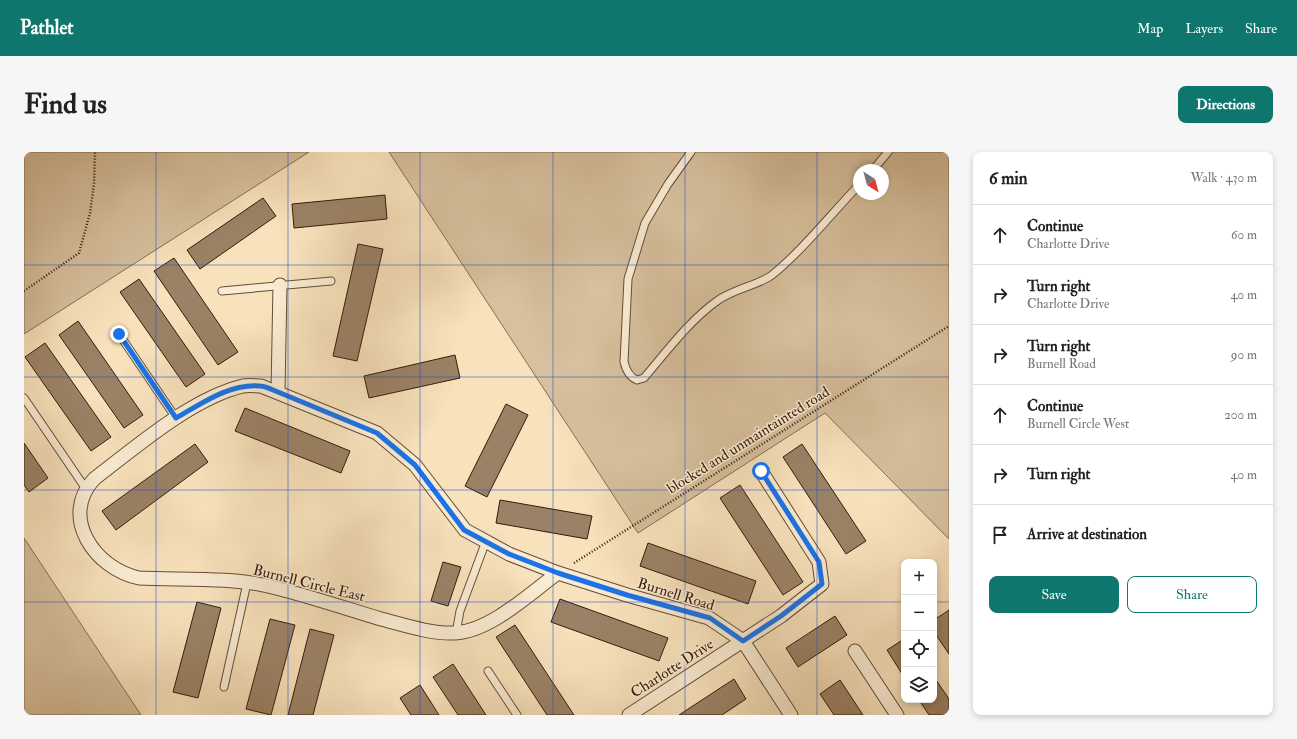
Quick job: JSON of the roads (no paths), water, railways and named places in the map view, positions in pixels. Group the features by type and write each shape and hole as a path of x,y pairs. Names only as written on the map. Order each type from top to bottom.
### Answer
{"street":[{"path":"278,392 280,285"},
{"name":"Burnell Road","path":"84,495 94,479 176,418 215,396 244,386 261,386 377,433 415,465 464,530 509,554 558,573 627,595 710,618 743,641 791,715"},
{"name":"Charlotte Drive","path":"629,715 781,616 822,584 819,562 761,471"},
{"name":"Burnell Circle East","path":"84,495 81,521 83,534 90,545 113,569 125,575 138,578 247,583 267,586 400,624 428,630 456,633 479,627 499,616 558,573"},
{"path":"854,650 897,715"}],"lane":[{"path":"691,152 668,184 645,223 628,279 624,362 626,370 632,378 637,380 644,378 683,332 718,300 732,292 771,276 853,191"},
{"path":"878,164 888,152"},
{"path":"222,291 331,281"},
{"path":"119,334 176,418"},
{"path":"24,398 84,495"},
{"path":"456,633 460,611 486,541"},
{"path":"224,687 247,583"},
{"path":"488,671 517,715"}]}
